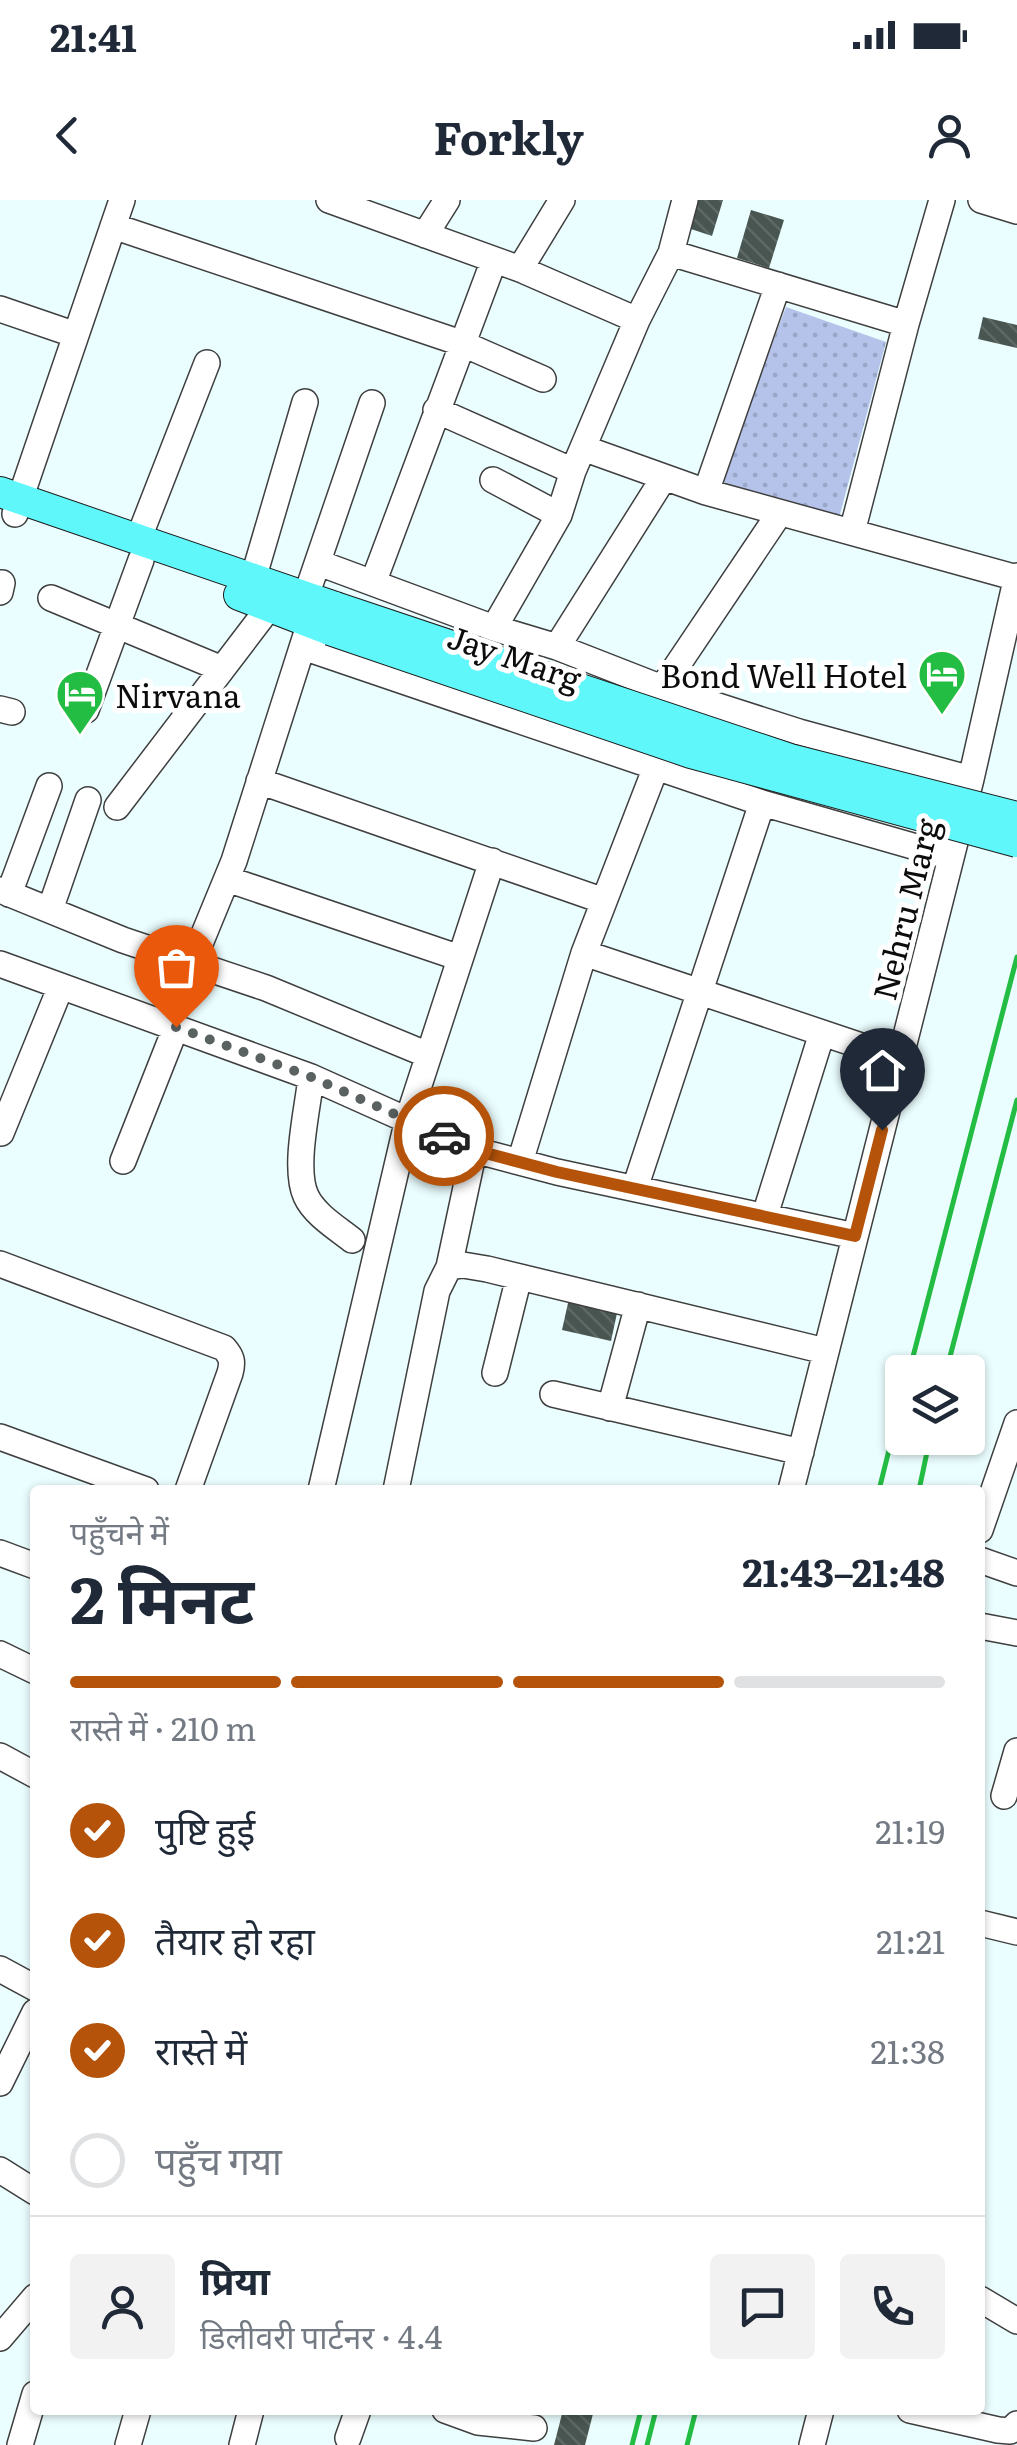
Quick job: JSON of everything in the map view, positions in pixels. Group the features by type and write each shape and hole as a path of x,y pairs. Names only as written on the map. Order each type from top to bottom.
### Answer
{"main road":[{"name":"Jay Marg","path":"9,503 260,592 317,620 707,758 1017,842"},
{"name":"Jay Marg","path":"317,620 790,759 1017,816"}],"street":[{"path":"9,503 76,335 122,200"},
{"path":"330,200 520,269 637,320"},
{"path":"425,235 447,200"},
{"path":"520,269 562,200"},
{"path":"494,628 558,514 637,320 671,252 685,200"},
{"path":"852,532 942,200"},
{"path":"981,200 1017,211"},
{"path":"113,226 461,342 543,379"},
{"path":"671,252 906,324"},
{"path":"372,582 494,260"},
{"path":"706,492 778,285"},
{"path":"0,308 76,335"},
{"path":"86,710 207,363"},
{"path":"118,807 261,618 260,592 305,402"},
{"path":"192,962 226,879 317,620 319,563 372,403"},
{"path":"436,410 578,460 663,479 1017,577"},
{"path":"557,647 663,479"},
{"path":"494,480 558,514"},
{"path":"662,688 779,514"},
{"path":"319,563 662,688 799,732 970,779"},
{"name":"Nehru Marg","path":"792,1485 951,857 1017,577"},
{"path":"51,598 222,669"},
{"path":"317,620 656,767 951,857"},
{"path":"520,1162 584,953 656,767"},
{"path":"259,780 604,901"},
{"path":"49,786 4,892 123,940 266,988 428,1055"},
{"path":"50,910 88,800"},
{"path":"635,1188 762,802"},
{"path":"322,1485 408,1118 492,861"},
{"path":"226,879 460,958"},
{"path":"584,953 900,1059"},
{"path":"0,964 311,1077 474,1150 855,1236"},
{"path":"2,1133 61,986"},
{"path":"123,1161 176,1027"},
{"path":"765,1215 822,1033"},
{"path":"311,1077 302,1156 304,1191 316,1209 352,1240"},
{"path":"397,1485 438,1292 449,1267 474,1150"},
{"path":"0,1264 224,1348 232,1363 230,1374 190,1485"},
{"path":"449,1267 463,1264 825,1351"},
{"path":"495,1373 518,1277"},
{"path":"610,1408 638,1306"},
{"path":"553,1394 801,1452"},
{"path":"985,1518 1011,1458 1017,1423"},
{"path":"0,1437 132,1485"},
{"path":"0,1455 82,1485"},
{"path":"0,1554 30,1564"},
{"path":"985,1562 1017,1573"},
{"path":"985,1627 1017,1633"},
{"path":"0,1654 30,1669"},
{"path":"1000,1795 1017,1751"},
{"path":"0,1756 30,1772"},
{"path":"985,1924 1017,1932"},
{"path":"0,1969 30,1985"},
{"path":"0,2083 11,2034 30,2017"},
{"path":"0,2170 30,2189"},
{"path":"5,2321 30,2301"},
{"path":"985,2302 1017,2321"},
{"path":"20,2445 30,2411"},
{"path":"128,2445 137,2415"},
{"path":"242,2445 249,2415"},
{"path":"348,2438 356,2415"},
{"path":"459,2415 478,2422 530,2428"},
{"path":"812,2445 820,2415"},
{"path":"932,2415 998,2430 1010,2430 1017,2424"}],"shaded area":[{"path":"786,307 886,342 839,518 718,485"}],"building":[{"path":"694,200 723,200 712,236 685,227"},
{"path":"751,210 784,220 769,268 737,258"},
{"path":"983,317 1017,325 1017,348 978,339"},
{"path":"570,1294 619,1304 611,1341 562,1330"},
{"path":"562,2415 593,2415 585,2445 554,2445"}],"railway":[{"path":"913,1355 1017,957"},
{"path":"950,1355 1017,1100"},
{"path":"880,1485 888,1455"},
{"path":"920,1485 926,1455"},
{"path":"632,2445 640,2415"},
{"path":"647,2445 655,2415"},
{"path":"687,2445 695,2415"}],"way so far":[{"path":"176,1027 311,1077 444,1136"}],"place":[{"name":"Bond Well Hotel","path":"942,716"},
{"name":"Nirvana","path":"80,736"}],"route":[{"path":"444,1136 474,1150 557,1172 855,1236 882,1130"}]}
